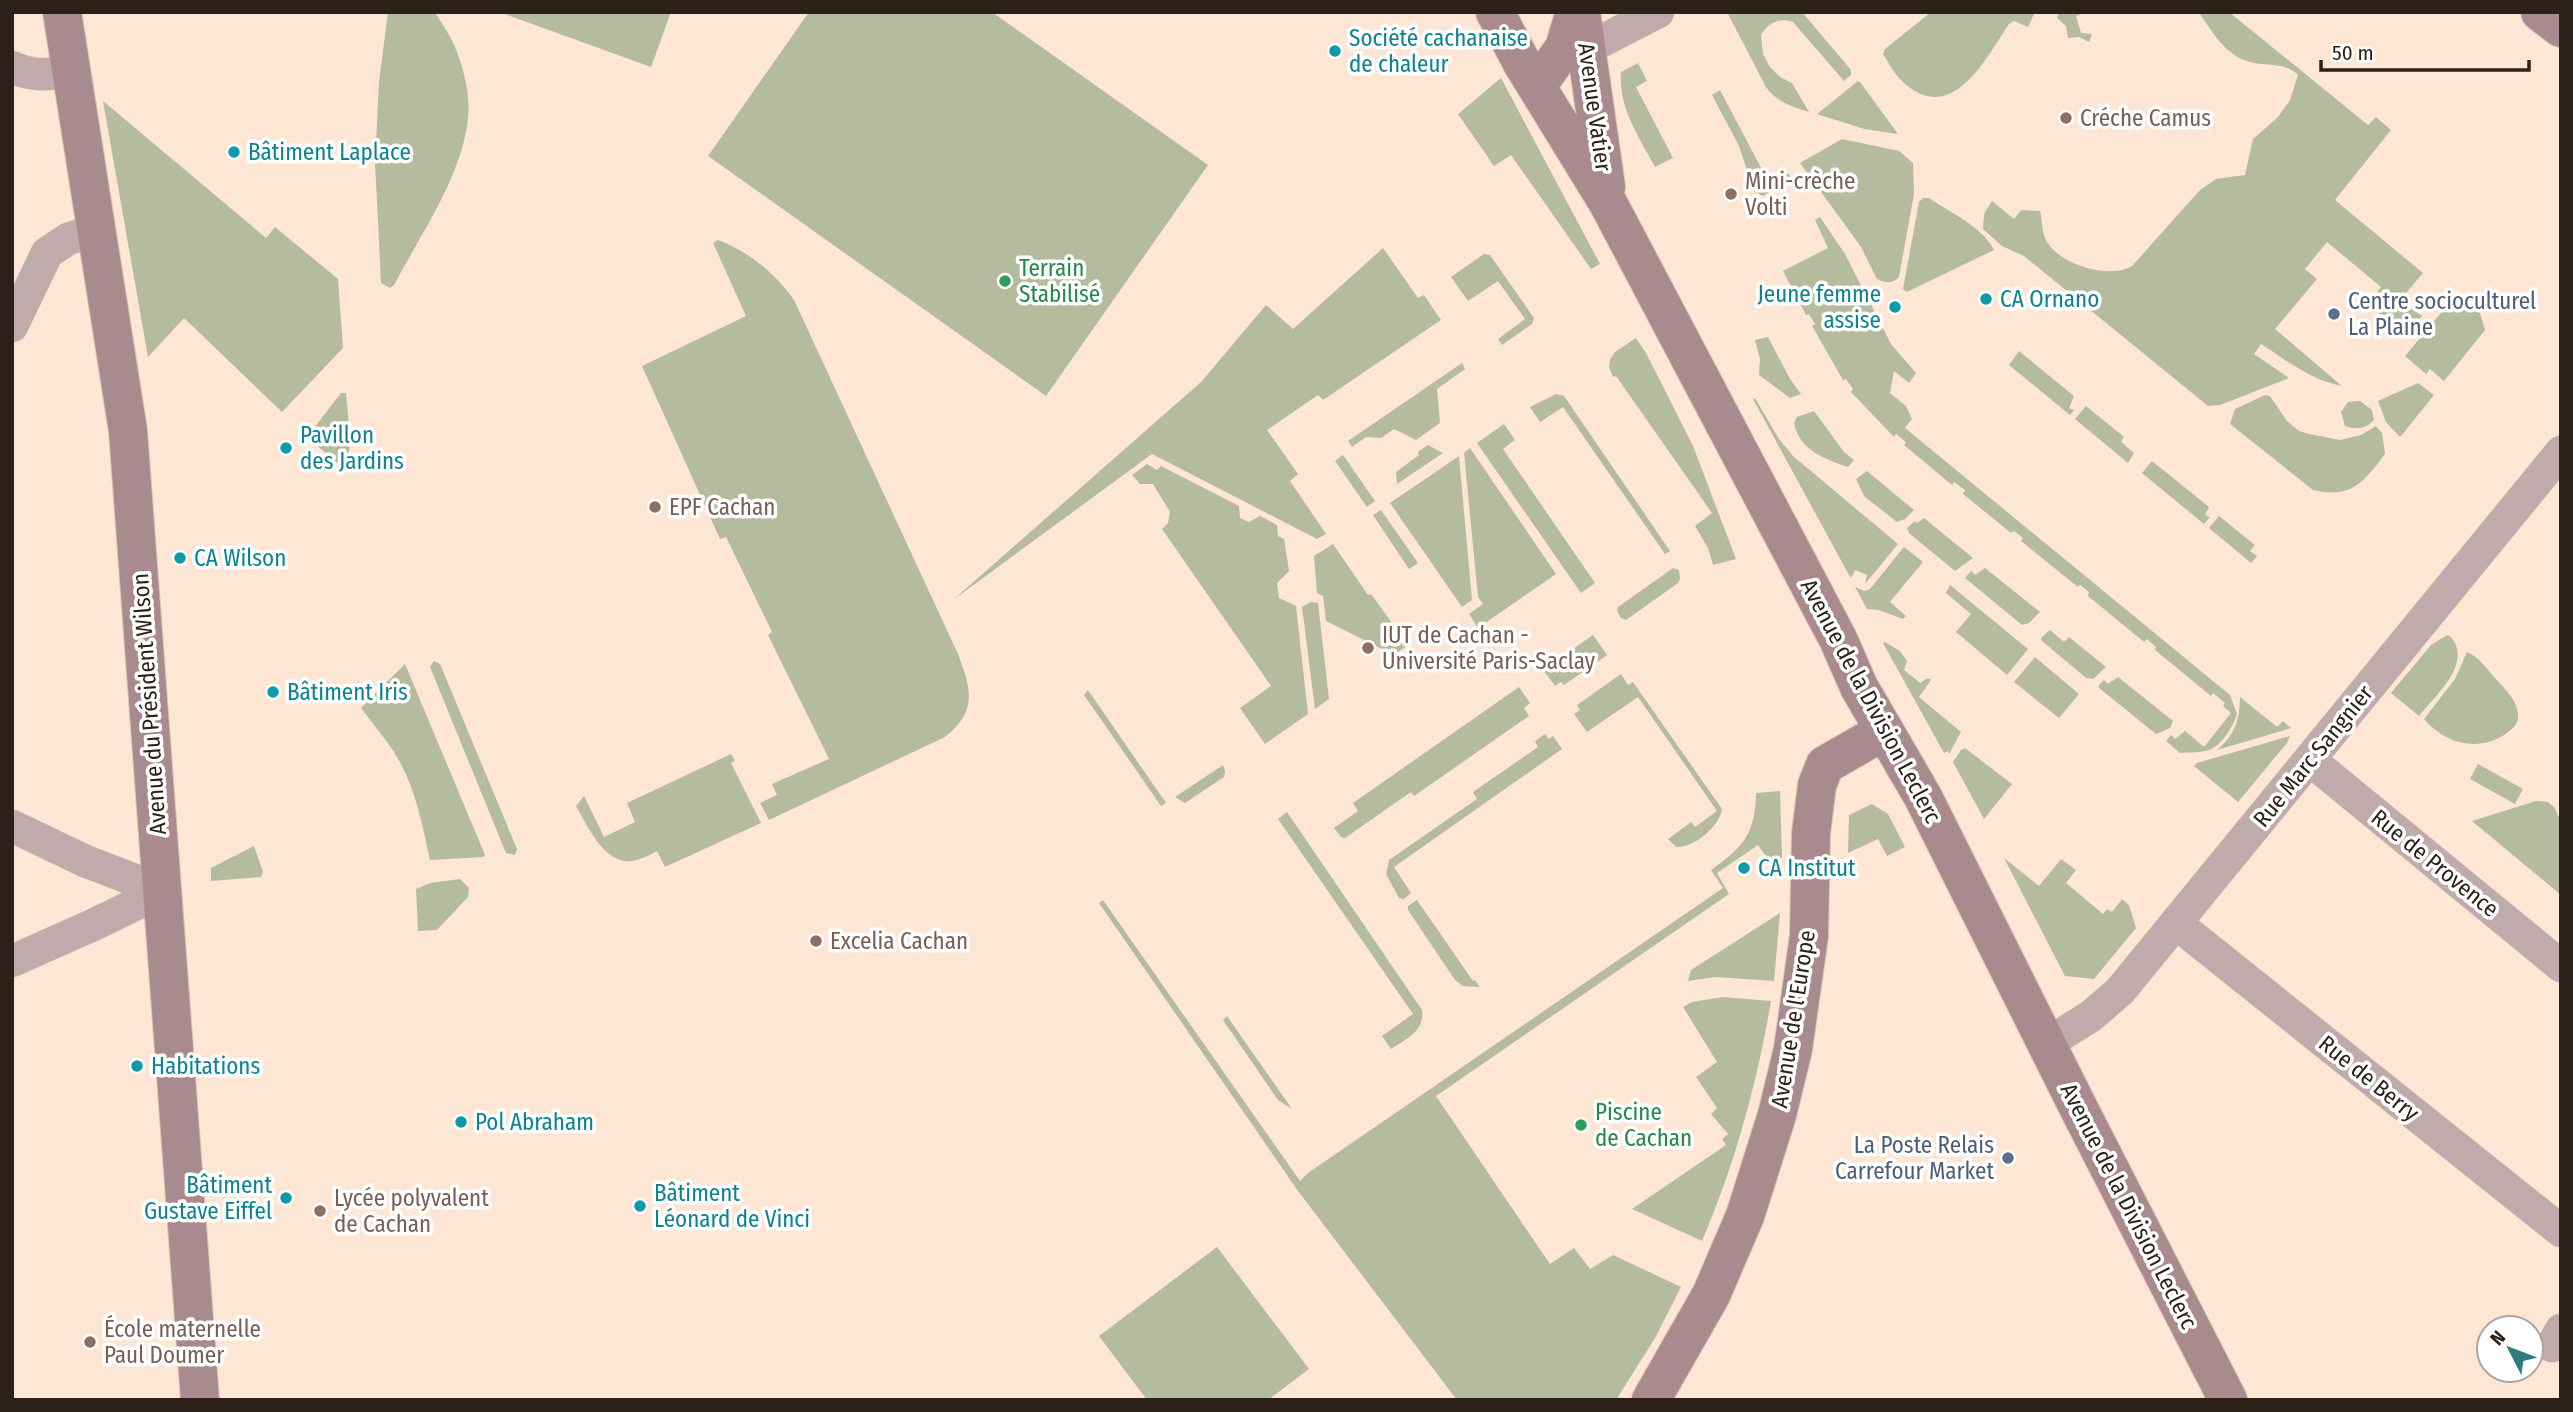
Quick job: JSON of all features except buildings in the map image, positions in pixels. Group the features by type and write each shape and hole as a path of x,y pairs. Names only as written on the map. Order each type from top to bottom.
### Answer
{"street":[{"name":"Avenue du Président Wilson","path":"62,12 128,431 200,1400"},
{"name":"Avenue de la Division Leclerc","path":"1495,12 1529,75 1608,202 1838,639 1859,687 1923,797 2228,1400"},
{"name":"Avenue Vatier","path":"1529,75 1564,48 1575,12"},
{"path":"1584,31 1658,12"},
{"path":"2540,12 2561,28"},
{"name":"Avenue Vatier","path":"1584,31 1608,202"},
{"path":"12,67 27,74 44,76 71,71"},
{"path":"12,326 47,253 68,239 96,230"},
{"name":"Rue Marc Sangnier","path":"2048,1043 2091,1016 2120,991 2561,452"},
{"name":"Avenue de l'Europe","path":"1651,1400 1711,1296 1745,1216 1777,1115 1793,1049 1809,936 1811,833 1816,785 1825,765 1884,732"},
{"name":"Rue de Provence","path":"2310,760 2561,966"},
{"path":"12,826 85,862 163,891"},
{"path":"12,961 163,891"},
{"name":"Rue de Berry","path":"2177,924 2561,1231"}],"green space":[{"path":"388,12 435,12 452,41 460,62 466,81 469,109 464,140 449,183 428,225 390,288 381,283 375,162 379,82"},
{"path":"499,12 671,12 651,67"},
{"name":"Terrain Stabilisé","path":"809,12 992,12 1208,165 1046,396 708,156"},
{"path":"1727,12 1802,12 1851,70 1851,75 1844,81 1793,22 1774,22 1761,35 1763,54 1780,77 1792,83 1809,112 1785,103 1766,87"},
{"path":"1931,12 2035,12 2028,27 2014,21 2009,24 1978,70 1965,84 1951,93 1936,97 1920,94 1902,81 1883,54 1885,49"},
{"path":"2059,12 2087,12 2076,16 2081,33 2092,34 2089,42 2079,37 2068,38 2066,26 2057,18"},
{"path":"2199,12 2229,12 2368,125 2376,117 2391,130 2335,200 2423,273 2400,300 2422,316 2407,336 2368,304 2381,287 2327,242 2305,269 2317,279 2275,329 2342,386 2310,375 2261,344 2254,354 2289,378 2220,405 2208,406 2024,256 2002,246 1983,229 1984,214 1992,201 2014,219 2021,210 2040,211 2045,238 2060,255 2084,267 2122,270 2132,266 2200,190 2216,179 2245,175 2253,139 2278,117 2290,100 2298,75 2286,67 2250,62 2232,53 2217,39"},
{"path":"1638,63 1647,81 1636,87 1673,158 1655,167 1626,110 1621,85 1621,72"},
{"path":"1501,78 1600,264 1591,269 1511,155 1494,166 1458,114"},
{"path":"1858,81 1898,134 1864,129 1817,114"},
{"path":"1720,90 1767,179 1785,171 1793,179 1763,196 1754,191 1739,146 1712,95"},
{"path":"103,101 266,238 275,227 338,279 343,348 282,412 184,318 148,357"},
{"path":"1842,139 1899,151 1913,163 1914,194 1899,277 1892,282 1877,279 1861,247 1800,163"},
{"path":"1923,198 1929,198 1974,227 1994,250 1907,292 1903,289 1919,202"},
{"path":"1820,217 1845,254 1891,344 1916,373 1909,383 1894,371 1890,393 1906,406 1912,419 1905,428 2230,695 2237,714 2226,735 2214,748 2202,752 2180,753 2166,741 2171,735 2175,739 2185,731 2204,747 2231,713 2223,706 2225,703 2213,693 2211,696 2155,650 2156,647 2147,639 2144,642 2088,596 2089,592 2080,585 2078,587 2021,541 2023,538 2014,531 2011,533 1963,494 1965,490 1954,482 1952,485 1904,445 1906,442 1896,434 1894,437 1851,392 1853,389 1846,379 1843,380 1812,326 1815,324 1809,314 1806,315 1783,271 1828,248 1815,220"},
{"path":"718,240 740,250 760,264 779,281 794,300 958,654 969,698 963,718 945,737 769,820 760,803 777,795 772,784 829,759 768,635 772,632 726,537 720,539 642,366 746,316 713,243"},
{"path":"1383,248 1418,298 1424,295 1441,320 1323,400 1318,395 1267,430 1298,474 1290,481 1326,534 1317,539 1152,454 953,600 1201,382 1266,305 1293,329"},
{"path":"1484,254 1490,255 1534,318 1532,324 1502,345 1498,339 1525,319 1498,281 1468,301 1451,277"},
{"path":"2456,295 2480,313 2485,330 2444,381 2430,369 2426,374 2405,356"},
{"path":"1768,337 1801,394 1790,398 1759,375 1760,359 1755,340"},
{"path":"1636,338 1693,446 1736,559 1713,565 1708,548 1695,526 1712,513 1616,376 1613,377 1609,367 1610,360 1615,352"},
{"path":"2019,351 2074,396 2069,408 2074,410 2070,415 2009,365"},
{"path":"1462,363 1465,369 1437,389 1440,423 1416,440 1394,429 1381,438 1366,437 1352,447 1348,441"},
{"path":"2418,383 2434,395 2399,436 2386,422 2378,401"},
{"path":"341,393 346,393 350,437 348,472 307,437"},
{"path":"1556,394 1564,396 1670,551 1665,554 1563,407 1540,422 1530,407"},
{"path":"2265,395 2270,396 2287,421 2299,431 2309,434 2340,440 2361,435 2376,426 2382,433 2385,454 2363,481 2347,490 2313,490 2230,424 2235,409"},
{"path":"1755,398 1779,439 1793,456 1898,544 1865,584 1867,575 1855,570 1851,578 1849,575 1753,399"},
{"path":"2360,401 2372,410 2374,420 2361,428 2345,426 2341,412 2348,402"},
{"path":"2086,406 2124,437 2121,442 2134,453 2128,463 2075,419"},
{"path":"1814,411 1844,452 1854,460 1848,467 1822,457 1801,440 1794,423 1797,417"},
{"path":"1504,424 1515,440 1503,449 1595,583 1581,593 1477,443"},
{"path":"1428,445 1443,453 1397,484 1396,472"},
{"path":"1470,448 1556,574 1478,628 1469,614 1483,604 1478,597 1464,453"},
{"path":"1343,455 1375,501 1367,507 1335,461"},
{"path":"1459,456 1472,600 1462,607 1390,503"},
{"path":"2152,461 2209,507 2205,515 2210,517 2204,524 2142,473"},
{"path":"1147,464 1157,470 1161,466 1239,506 1240,518 1249,522 1260,516 1277,525 1278,536 1284,539 1289,571 1277,583 1279,598 1296,606 1308,714 1265,744 1240,708 1271,686 1162,529 1168,523 1170,512 1153,484 1140,484 1132,475"},
{"path":"1867,471 1914,510 1905,519 1897,522 1864,496 1856,479"},
{"path":"1381,510 1418,563 1409,569 1373,515"},
{"path":"2219,516 2255,545 2250,551 2257,556 2251,563 2209,528"},
{"path":"1924,518 1973,558 1955,571 1909,533 1907,528"},
{"path":"1333,544 1368,595 1371,594 1408,645 1394,655 1326,621 1323,596 1317,593 1314,556"},
{"path":"1904,547 1923,562 1890,602 1906,616 1903,619 1879,610 1867,609 1855,587 1865,591 1870,589"},
{"path":"1673,568 1679,570 1678,583 1626,620 1621,618 1618,607"},
{"path":"1985,568 2040,612 2029,623 2022,625 1965,578 1971,571 1975,575"},
{"path":"1950,585 2028,649 2007,675 1956,632 1971,614 1946,593"},
{"path":"1311,602 1318,603 1329,699 1315,709 1302,607"},
{"path":"2050,630 2064,642 2069,637 2106,667 2093,679 2086,678 2041,640"},
{"path":"1593,635 1607,655 1564,685 1561,682 1555,686 1543,670"},
{"path":"2447,635 2457,647 2455,669 2419,716 2391,693 2431,645"},
{"path":"1883,643 1900,651 1907,661 1904,670 1920,683 1928,678 1931,680 1919,697 1961,732 1949,754 1948,751 1944,753"},
{"path":"2467,652 2479,660 2506,690 2517,710 2518,720 2515,725 2507,733 2485,743 2452,740 2432,728 2424,719 2455,679"},
{"path":"2035,657 2079,694 2059,718 2014,682"},
{"path":"434,661 440,664 517,849 515,855 506,853 430,667"},
{"path":"405,664 485,855 483,857 430,860 417,804 407,778 394,752 361,708"},
{"path":"1621,674 1628,685 1633,682 1722,809 1711,829 1690,844 1676,847 1668,839 1691,822 1695,827 1717,811 1638,697 1587,732 1574,714 1580,710 1577,705"},
{"path":"2118,677 2173,721 2170,728 2156,734 2099,688 2104,680 2108,684"},
{"path":"1519,687 1530,703 1524,708 1529,716 1414,796 1411,792 1345,838 1341,837 1334,828 1358,811 1353,803"},
{"path":"1088,690 1166,803 1161,806 1084,695"},
{"path":"2240,697 2277,727 2283,721 2291,728 2217,750 2235,726"},
{"path":"1545,734 1549,739 1553,736 1562,749 1394,867 1411,893 1404,899 1399,898 1386,874 1389,860 1477,799 1473,792 1538,747 1535,741"},
{"path":"2290,736 2238,802 2194,766 2197,763"},
{"path":"1965,748 2012,784 1984,819 1953,762"},
{"path":"731,754 735,761 731,763 761,823 665,867 657,851 640,859 626,861 607,852 592,835 576,806 584,796 604,837 635,822 627,803"},
{"path":"2478,764 2523,789 2515,804 2470,779"},
{"path":"1223,765 1224,777 1185,803 1175,797"},
{"path":"1780,791 1782,858 1772,865 1758,845 1717,873 1729,894 1436,1096 1550,1264 1574,1248 1590,1269 1613,1255 1681,1287 1655,1338 1616,1400 1457,1400 1298,1191 1099,903 1103,900 1300,1181 1723,888 1711,870 1745,839 1753,820 1756,793"},
{"path":"2536,801 2548,802 2555,808 2558,816 2561,814 2561,895 2472,821"},
{"path":"1872,804 1888,814 1905,847 1887,856 1878,839 1848,853 1849,815"},
{"path":"1287,812 1422,1010 1421,1024 1408,1038 1391,1049 1382,1036 1413,1014 1278,819"},
{"path":"254,846 263,872 261,877 211,881 211,868"},
{"path":"2004,858 2039,886 2061,859 2076,870 2066,883 2103,914 2107,909 2112,912 2122,899 2129,905 2136,928 2094,979 2065,976"},
{"path":"460,879 469,888 468,897 437,930 418,931 416,889 430,883"},
{"path":"1417,900 1473,981 1480,987 1463,986 1455,980 1408,910 1408,906"},
{"path":"1780,913 1774,981 1716,977 1688,981 1691,970"},
{"path":"1723,997 1771,1001 1744,1123 1725,1183 1702,1241 1632,1209 1726,1145 1722,1139 1728,1134 1711,1114 1717,1108 1696,1077 1717,1062 1683,1007 1692,1002"},
{"path":"1227,1016 1292,1109 1278,1100 1223,1020"},
{"path":"1217,1247 1309,1369 1268,1400 1147,1400 1099,1336"}],"place":[{"name":"Société cachanaise de chaleur","path":"1335,51"},
{"name":"Créche Camus","path":"2066,118"},
{"name":"Bâtiment Laplace","path":"234,152"},
{"name":"Mini-crèche Volti","path":"1731,194"},
{"name":"Terrain Stabilisé","path":"1005,281"},
{"name":"CA Ornano","path":"1986,299"},
{"name":"Jeune femme assise","path":"1895,307"},
{"name":"Centre socioculturel La Plaine","path":"2334,314"},
{"name":"Pavillon des Jardins","path":"286,448"},
{"name":"EPF Cachan","path":"655,507"},
{"name":"CA Wilson","path":"180,558"},
{"name":"IUT de Cachan - Université Paris-Saclay","path":"1368,648"},
{"name":"Bâtiment Iris","path":"273,692"},
{"name":"CA Institut","path":"1744,868"},
{"name":"Excelia Cachan","path":"816,941"},
{"name":"Habitations","path":"137,1066"},
{"name":"Pol Abraham","path":"461,1122"},
{"name":"Piscine de Cachan","path":"1581,1125"},
{"name":"La Poste Relais Carrefour Market","path":"2008,1158"},
{"name":"Bâtiment Gustave Eiffel","path":"286,1198"},
{"name":"Bâtiment Léonard de Vinci","path":"640,1206"},
{"name":"Lycée polyvalent de Cachan","path":"320,1211"},
{"name":"École maternelle Paul Doumer","path":"90,1342"}]}
